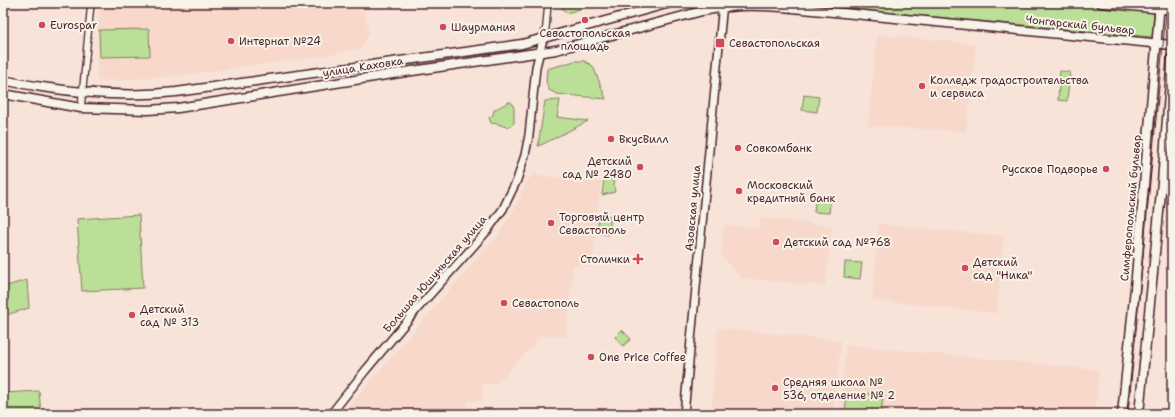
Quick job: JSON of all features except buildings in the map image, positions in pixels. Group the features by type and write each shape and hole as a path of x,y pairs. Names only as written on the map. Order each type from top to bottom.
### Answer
{"main road":[{"name":"улица Каховка","path":"3,80 83,93 116,95 176,92 522,44 670,3"},
{"path":"1101,3 1160,6 1172,10"},
{"name":"улица Каховка","path":"3,94 81,108 148,110 178,108 412,71 539,53 580,45 722,5"},
{"name":"Чонгарский бульвар","path":"722,5 780,5 1172,45"},
{"name":"Симферопольский бульвар","path":"1122,414 1135,288 1160,6"},
{"path":"1139,414 1162,182 1172,57"}],"street":[{"path":"81,108 91,3"},
{"path":"543,39 546,27 548,3"},
{"name":"Азовская улица","path":"684,414 722,5"},
{"name":"Большая Юшуньская улица","path":"331,414 418,308 488,231 503,209 517,180 525,154 529,135 536,67 543,39"}],"shaded area":[{"name":"Интернат №24","path":"101,3 362,3 369,33 361,48 329,55 175,76 97,81 98,26"},
{"name":"Колледж градостроительства и сервиса","path":"877,35 976,45 966,131 868,126"},
{"name":"Севастополь","path":"532,175 601,182 592,267 573,265 566,337 542,335 497,384 483,383 481,401 468,400 466,414 343,414 496,238 515,208 528,179 531,178"},
{"name":"Детский сад №768","path":"760,218 832,226 825,286 742,278 721,256 724,225 759,229"},
{"path":"879,224 1004,236 997,313 872,300"},
{"name":"Средняя школа № 536, отделение № 2","path":"718,328 841,341 833,414 711,414"},
{"path":"846,345 1099,370 1095,414 839,414"}],"green space":[{"path":"562,3 587,3 583,8 567,13 562,8"},
{"path":"787,3 1069,3 1154,11 1152,37"},
{"path":"149,29 150,56 100,57 99,30"},
{"path":"575,61 584,61 593,66 606,99 557,94 549,90 546,81 547,69"},
{"path":"1060,71 1070,72 1067,101 1058,100"},
{"path":"804,95 819,97 817,112 802,110"},
{"path":"560,100 557,117 588,121 538,146 545,101"},
{"path":"511,102 514,108 514,123 508,127 491,123 489,118 493,115 494,110"},
{"path":"604,178 613,179 615,192 602,195"},
{"path":"816,194 831,196 829,213 814,212"},
{"path":"599,214 611,216 609,235 597,233"},
{"path":"139,215 143,288 82,291 77,219"},
{"path":"845,262 862,263 860,279 844,277"},
{"path":"27,280 29,308 3,316 3,287"},
{"path":"622,330 631,339 623,346 615,337"},
{"path":"39,391 41,414 3,414 3,393"},
{"path":"847,392 883,395 881,414 845,414"}],"tram line":[{"path":"1128,414 1167,3"}],"place":[{"name":"Севастопольская площадь","path":"585,20"},
{"name":"Eurospar","path":"42,25"},
{"name":"Шаурмания","path":"443,27"},
{"name":"Интернат №24","path":"231,41"},
{"name":"Севастопольская","path":"720,43"},
{"name":"Колледж градостроительства и сервиса","path":"922,86"},
{"name":"ВкусВилл","path":"611,139"},
{"name":"Совкомбанк","path":"738,148"},
{"name":"Детский сад № 2480","path":"640,167"},
{"name":"Русское Подворье","path":"1106,169"},
{"name":"Московский кредитный банк","path":"739,191"},
{"name":"Торговый центр Севастополь","path":"551,223"},
{"name":"Детский сад №768","path":"776,242"},
{"name":"Столички","path":"638,259"},
{"name":"Детский сад \"Ника\"","path":"965,268"},
{"name":"Севастополь","path":"504,303"},
{"name":"Детский сад № 313","path":"132,315"},
{"name":"One Price Coffee","path":"591,357"},
{"name":"Средняя школа № 536, отделение № 2","path":"775,388"}]}
